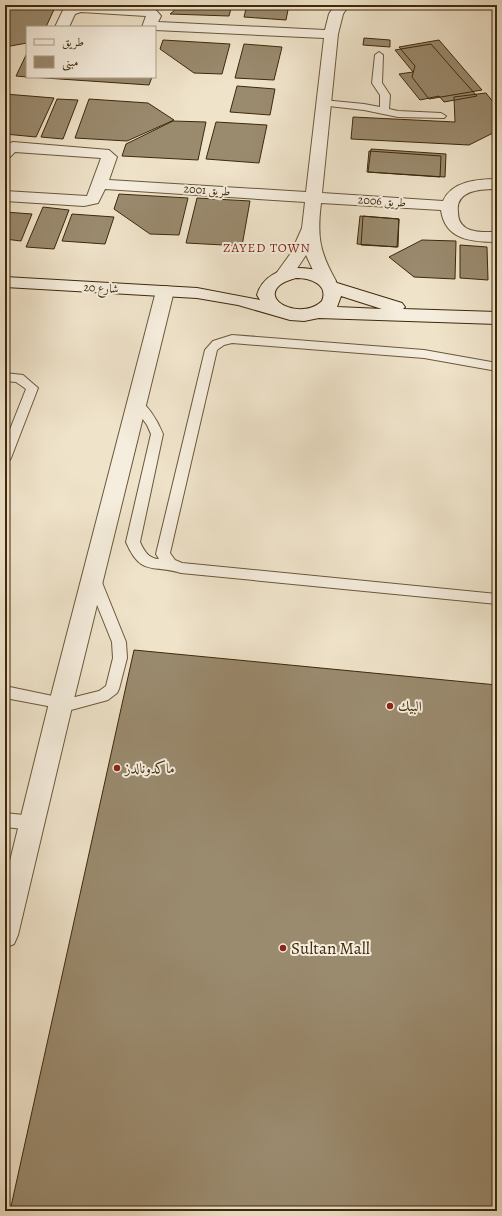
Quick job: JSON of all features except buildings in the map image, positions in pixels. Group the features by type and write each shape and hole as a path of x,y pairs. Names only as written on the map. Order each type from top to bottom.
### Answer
{"street":[{"path":"310,227 302,252 294,263 280,277 269,284 266,291 266,298 270,304 287,314 309,315 319,312 333,301 334,294 313,251 310,239 310,227 331,34 336,14 342,5"},
{"path":"62,26 69,11 81,8 150,12 154,16 149,26"},
{"path":"156,27 331,34"},
{"path":"5,154 6,150 13,147 104,154 109,157 94,198 88,201 5,196"},
{"name":"طريق 2001","path":"100,184 314,197"},
{"path":"497,184 481,184 468,187 458,192 451,198 449,206 449,215 452,224 460,231 475,235 497,237"},
{"name":"طريق 2006","path":"314,197 449,206"},
{"path":"280,277 295,273 307,273 318,276 329,284 361,297 426,315"},
{"name":"شارع 20","path":"197,293 224,291 280,277"},
{"name":"شارع 20","path":"5,282 197,293 238,300 278,310"},
{"path":"5,935 165,291"},
{"path":"319,312 372,315 426,315 497,318"}],"lane":[{"path":"379,56 376,81 385,96 384,112"},
{"path":"323,103 356,106 398,114 441,116"},
{"path":"170,564 163,554 164,548 211,350 217,343 226,339 232,339 403,352 436,356 497,367"},
{"path":"5,377 19,378 32,388 5,458"},
{"path":"137,403 153,424 156,434 133,542 137,552 146,561 154,564 170,564 181,568 497,599"},
{"path":"5,692 61,705 103,696 112,689 120,658 119,642 94,580"},
{"path":"5,820 33,823"}],"place":[{"name":"البيك","path":"390,706"},
{"name":"ماكدونالدز","path":"117,768"},
{"name":"Sultan Mall","path":"283,948"}],"district":[{"name":"ZAYED TOWN","path":"267,247"}]}
